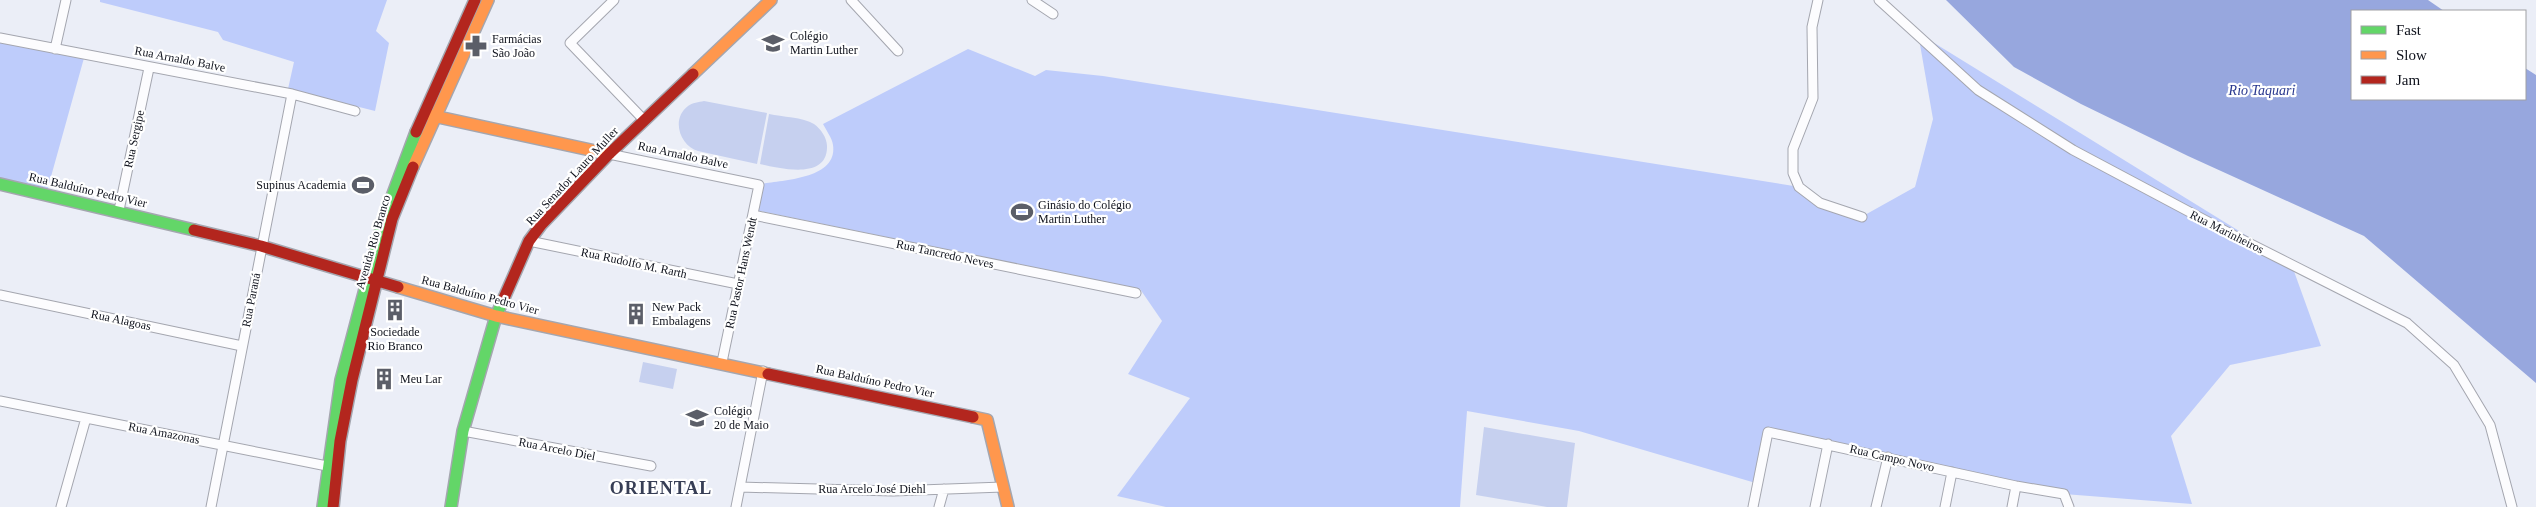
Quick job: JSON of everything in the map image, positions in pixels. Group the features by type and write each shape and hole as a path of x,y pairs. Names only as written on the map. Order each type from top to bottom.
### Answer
{"street":[{"path":"55,49 66,0"},
{"name":"Avenida Rio Branco","path":"430,115 475,0"},
{"name":"Avenida Rio Branco","path":"333,507 340,441 371,279 392,191 488,0"},
{"path":"614,0 570,43 644,120"},
{"name":"Rua Senador Lauro Muller","path":"452,507 463,431 496,316 530,241 541,225 609,154 771,0"},
{"path":"851,0 898,51"},
{"path":"1032,0 1053,14"},
{"path":"1818,0 1812,27 1813,98 1793,149 1793,173 1799,187 1820,203 1862,217"},
{"name":"Rua Marinheiros","path":"1879,0 1978,90 2073,150 2231,234 2407,323 2454,365 2490,426 2512,507"},
{"name":"Rua Arnaldo Balve","path":"0,38 292,94 355,111"},
{"name":"Rua Sergipe","path":"118,210 149,68"},
{"name":"Rua Paraná","path":"210,507 292,94"},
{"name":"Rua Arnaldo Balve","path":"430,115 759,184"},
{"name":"Rua Balduíno Pedro Vier","path":"0,184 118,210 261,246 496,316 722,362 987,420 1004,487"},
{"name":"Rua Pastor Hans Wendt","path":"722,362 759,184"},
{"name":"Rua Tancredo Neves","path":"753,214 1136,293"},
{"name":"Rua Rudolfo M. Rarth","path":"530,241 738,284"},
{"name":"Avenida Rio Branco","path":"323,507 327,466 341,380 371,279"},
{"name":"Rua Alagoas","path":"0,295 242,346"},
{"path":"736,507 763,371"},
{"name":"Rua Amazonas","path":"1,403 327,466"},
{"path":"62,507 86,418"},
{"name":"Rua Arcelo Diel","path":"463,431 651,466"},
{"name":"Rua Campo Novo","path":"1753,507 1768,432 2016,486 2064,494 2069,507"},
{"path":"1815,507 1828,444"},
{"path":"1876,507 1888,457"},
{"path":"1945,507 1952,472"},
{"path":"2012,507 2016,486"},
{"name":"Rua Arcelo José Diehl","path":"740,487 893,491 1004,487"},
{"path":"1004,487 1008,507"},
{"path":"939,507 944,489"}],"shaded area":[{"path":"100,0 387,0 376,31 389,43 375,111 288,89 294,62 223,40 218,32 100,2"},
{"path":"1918,33 2291,263 2321,346 2230,365 2171,436 2192,504 2064,494 1770,431 1759,484 1579,431 1467,411 1460,507 1166,507 1117,496 1190,398 1128,374 1162,321 1140,289 755,210 760,184 807,176 827,165 832,156 833,145 823,124 968,49 1035,76 1046,70 1103,76 1800,187 1821,202 1863,216 1915,187 1933,119"},
{"path":"0,40 84,58 47,191 0,181"},
{"path":"704,101 767,113 757,164 698,151 687,144 680,132 680,118 688,106"},
{"path":"769,114 804,120 819,128 827,143 825,157 820,164 801,170 760,164"},
{"path":"643,362 677,369 673,389 639,382"},
{"path":"1484,427 1575,443 1567,507 1547,507 1476,495"}],"water":[{"name":"Rio Taquari","path":"1946,0 2428,0 2443,10 2351,10 2351,100 2526,100 2526,69 2536,75 2536,383 2364,236 2188,156 2081,104 2014,67"}],"traffic: fast":[{"path":"323,507 341,380 383,221 416,132"},
{"path":"0,184 194,230"},
{"path":"451,507 463,431 496,316 504,298"}],"traffic: slow":[{"path":"413,167 488,0"},
{"path":"693,74 771,0"},
{"path":"429,115 609,154"},
{"path":"398,287 496,316 768,374"},
{"path":"973,417 987,420 1008,507"}],"traffic: jam":[{"path":"416,132 475,0"},
{"path":"504,298 529,241 541,225 609,154 693,74"},
{"path":"333,507 340,441 352,380 392,219 413,167"},
{"path":"194,230 261,246 398,287"},
{"path":"768,374 973,417"}],"place":[{"name":"Colégio Martin Luther","path":"773,43"},
{"name":"Farmácias São João","path":"476,46"},
{"name":"Supinus Academia","path":"363,185"},
{"name":"Ginásio do Colégio Martin Luther","path":"1022,212"},
{"name":"Sociedade Rio Branco","path":"395,310"},
{"name":"New Pack Embalagens","path":"636,314"},
{"name":"Meu Lar","path":"384,379"},
{"name":"Colégio 20 de Maio","path":"697,418"}],"district":[{"name":"ORIENTAL","path":"661,488"}]}
